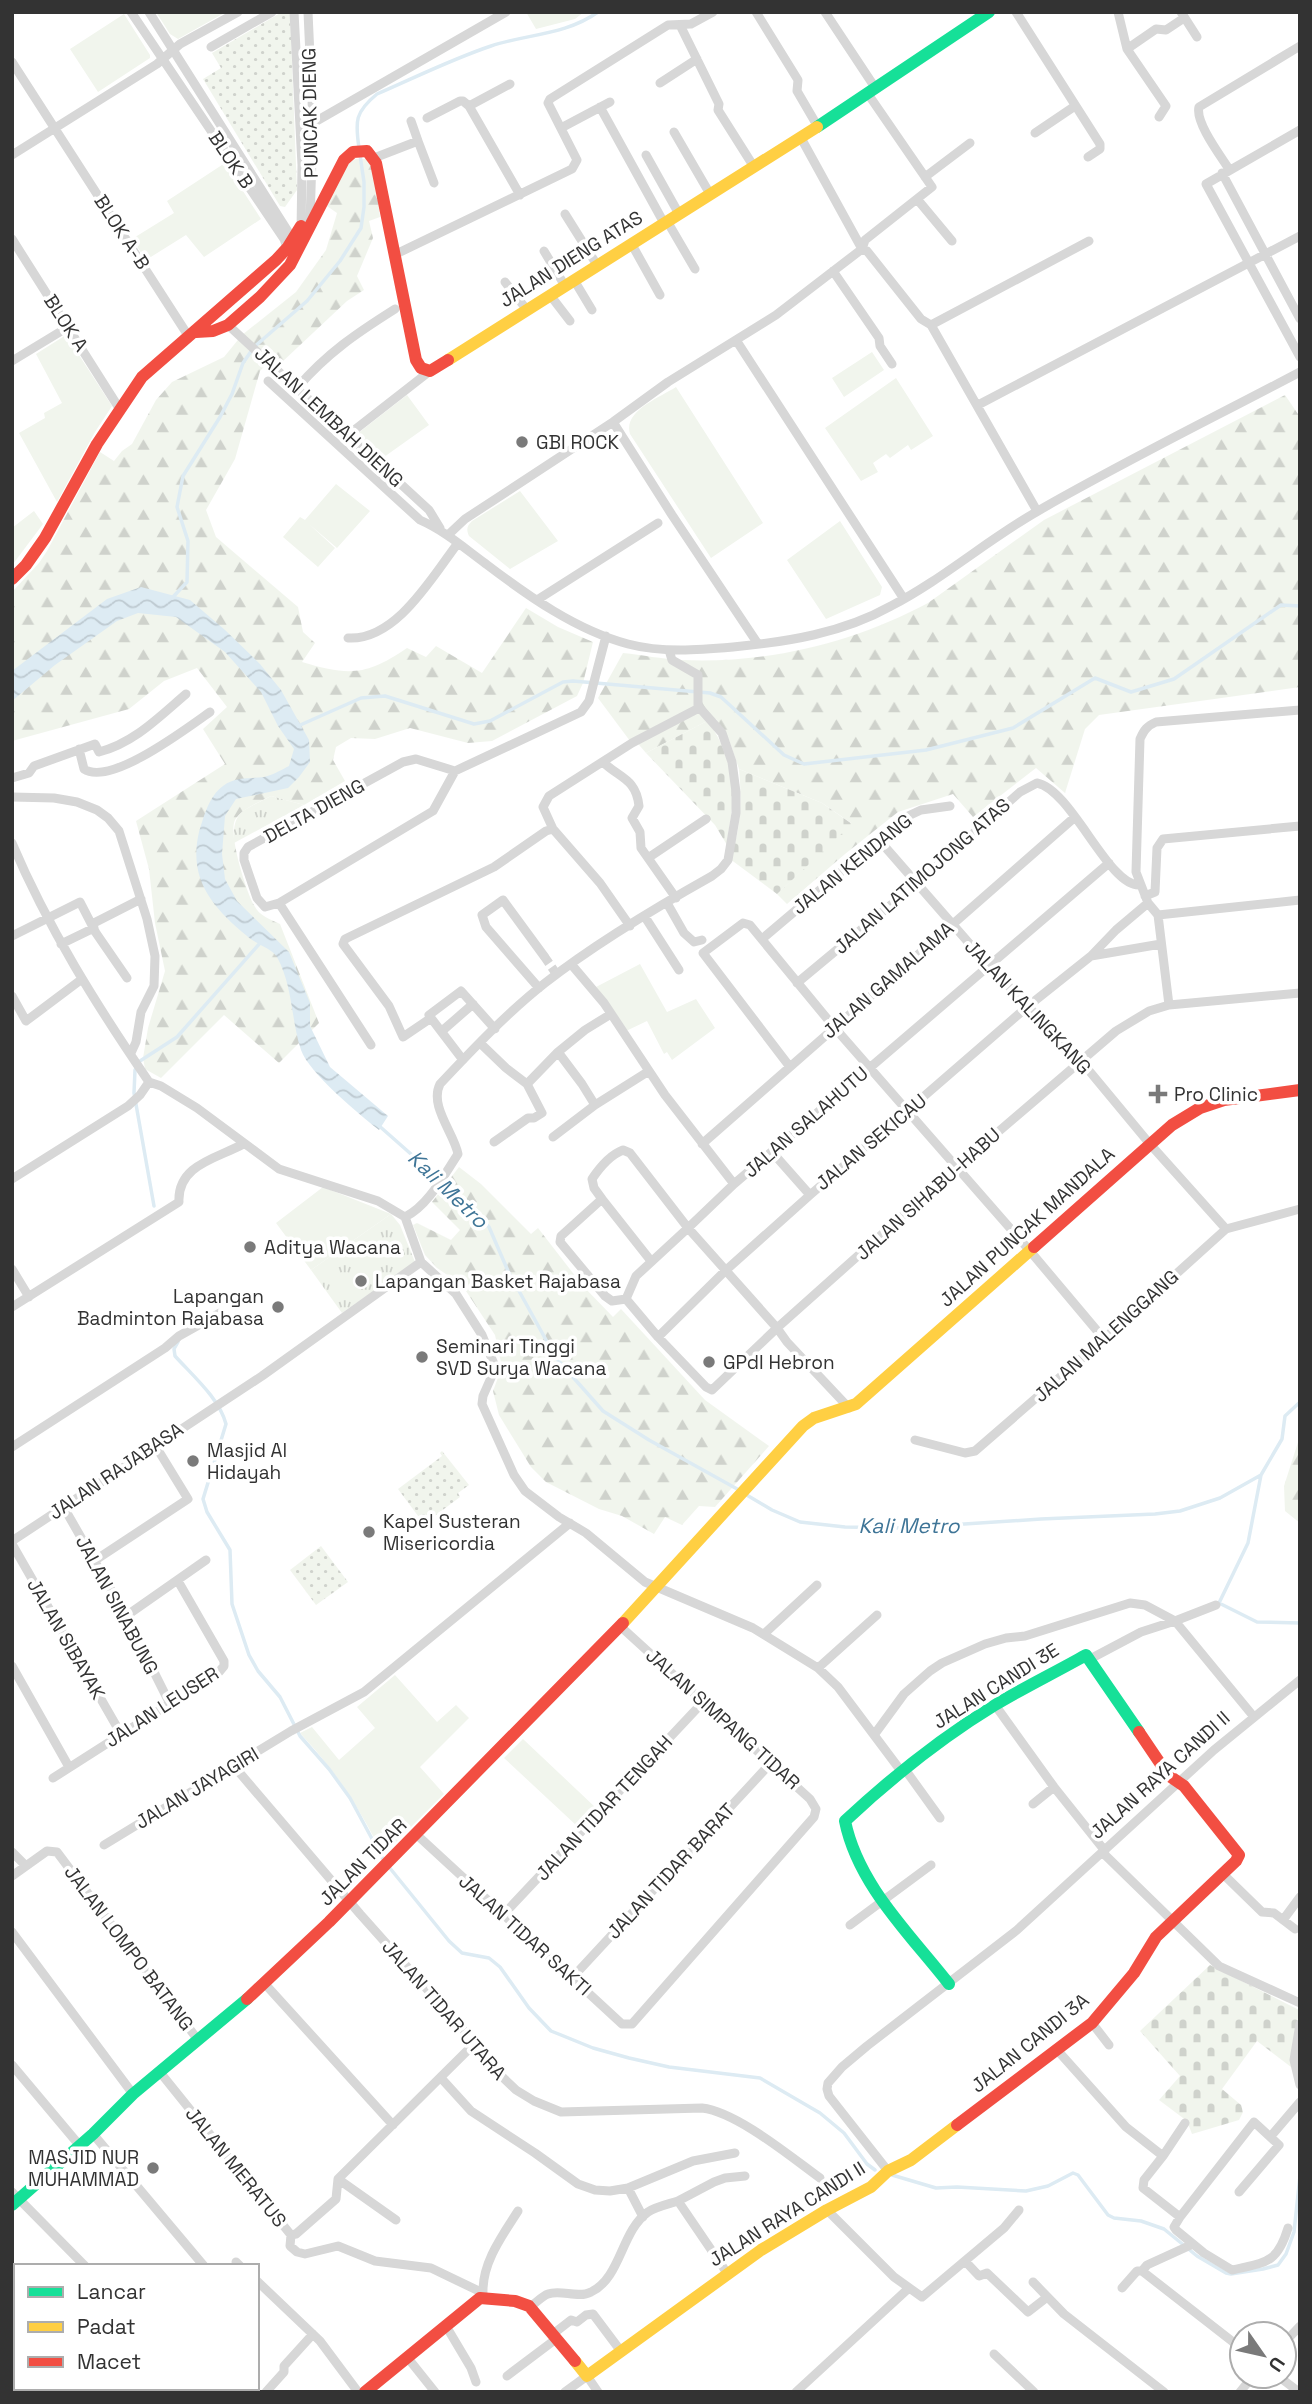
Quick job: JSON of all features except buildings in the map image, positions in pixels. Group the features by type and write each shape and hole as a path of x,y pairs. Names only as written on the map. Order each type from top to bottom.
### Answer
{"street":[{"name":"BLOK B","path":"131,12 162,59 300,234"},
{"path":"149,12 300,234"},
{"path":"12,155 173,50 238,12"},
{"path":"211,47 272,12"},
{"path":"12,579 26,565 45,538 119,408 152,366 212,318 300,234 303,203 294,12"},
{"name":"PUNCAK DIENG","path":"300,234 313,123 308,12"},
{"path":"300,126 313,123 506,12"},
{"path":"396,254 576,165 575,155 548,103 550,99 668,25 686,26 713,12"},
{"path":"756,12 798,80 797,91 818,127"},
{"path":"445,532 613,422 668,382 776,315 862,248 865,240 932,187 825,12"},
{"name":"JALAN DIENG ATAS","path":"430,372 801,138 989,12"},
{"path":"1016,12 1101,146 1088,157"},
{"path":"1118,12 1127,49 1166,106 1159,117"},
{"path":"1127,49 1156,29 1166,30 1183,15 1197,37"},
{"path":"680,25 719,104 718,110 754,167"},
{"path":"1300,46 1199,107 1197,111 1199,120 1300,319"},
{"path":"660,83 697,59"},
{"name":"BLOK A-B","path":"12,62 192,335"},
{"path":"469,106 510,84"},
{"path":"428,118 460,101 469,106 520,195"},
{"path":"561,128 610,102"},
{"path":"1035,133 1075,106"},
{"path":"600,107 695,269"},
{"path":"411,121 434,183"},
{"path":"1300,130 1225,171 1208,182 1206,187 1300,357"},
{"path":"674,132 710,194"},
{"path":"801,138 862,248 921,319 930,325 1037,512"},
{"path":"192,335 228,325 289,265 300,234 344,160 353,152 371,154 418,141"},
{"path":"925,177 970,143"},
{"path":"348,435 430,372 421,368 415,360 396,254 371,154"},
{"path":"646,155 679,214"},
{"path":"917,199 952,241"},
{"path":"565,214 597,265"},
{"path":"978,405 1300,236"},
{"name":"BLOK A","path":"12,239 119,408"},
{"path":"930,325 1089,241"},
{"path":"631,243 660,295"},
{"path":"544,251 592,310"},
{"path":"832,271 879,338 880,346 892,364"},
{"path":"505,282 527,310"},
{"path":"550,295 570,321"},
{"path":"297,388 335,348 395,309"},
{"path":"212,318 228,325"},
{"name":"JALAN LEMBAH DIENG","path":"228,325 429,510 445,532"},
{"path":"12,361 68,327"},
{"path":"736,340 904,599"},
{"path":"268,381 420,520 445,532 537,600 575,622 628,644 669,650 705,650 791,640 827,631 888,608 1037,512 1300,372"},
{"path":"308,417 318,407"},
{"path":"613,422 758,644"},
{"path":"373,476 382,467"},
{"path":"420,520 429,510"},
{"path":"537,600 658,523"},
{"path":"348,638 357,639 377,633 394,621 458,543"},
{"path":"279,903 433,811 455,771 577,715 584,709 591,694 606,636"},
{"path":"405,1217 413,1213 427,1198 455,1159 458,1150 443,1117 437,1090 440,1084 556,973 721,869 728,860 736,813 734,777 722,733 698,705 698,675 671,660 669,650"},
{"path":"12,778 29,773 34,766 95,744 99,752 115,748 148,728 186,694"},
{"path":"630,926 600,883 553,828 544,810 546,799 632,743 698,705"},
{"path":"1169,1004 1157,915 1140,885 1135,863 1140,739 1147,726 1156,722 1300,710"},
{"path":"79,749 84,769 90,773 102,772 150,753 210,712"},
{"name":"DELTA DIENG","path":"371,1045 279,903 265,907 258,900 244,853 248,847 407,760 416,759 455,771"},
{"path":"603,762 612,770 620,772 633,786 639,806 632,818 640,832 641,848 676,898"},
{"name":"JALAN LATIMOJONG ATAS","path":"797,983 1030,785 1037,783 1052,789 1075,817"},
{"path":"12,797 54,798 77,802 97,810 108,818 118,831 153,943 155,968 153,986 141,1012 133,1056"},
{"name":"JALAN KENDANG","path":"762,939 906,817 921,810 950,806"},
{"path":"1075,817 1109,863 1129,883 1140,885"},
{"name":"JALAN GAMALAMA","path":"702,1144 1075,817"},
{"path":"648,858 706,818"},
{"path":"1147,899 1156,891 1157,848 1163,839 1300,827"},
{"path":"432,1017 403,1037 389,1006 342,942 494,867 553,828"},
{"name":"JALAN KALINGKANG","path":"879,840 989,966 1081,1061 1226,1229"},
{"path":"12,843 47,920 149,1082 161,1086 197,1108 279,1169 378,1201 405,1217 421,1262 456,1294 482,1335 494,1364 482,1404 518,1483 525,1491 586,1533 645,1582 764,1634 818,1668 838,1687 940,1818"},
{"name":"JALAN SALAHUTU","path":"626,1299 636,1276 734,1184 1109,863"},
{"path":"61,944 141,899"},
{"name":"JALAN SEKICAU","path":"658,1337 725,1271 810,1195 1027,1007 1091,956 1147,899"},
{"path":"539,988 486,927 482,915 503,900 544,956"},
{"path":"1157,915 1300,900"},
{"path":"12,936 80,902 127,978"},
{"path":"667,904 688,937 694,942 702,940"},
{"path":"645,917 679,970"},
{"path":"790,1067 703,953 743,923 750,925 834,1027 1104,1339"},
{"path":"1091,956 1161,944"},
{"path":"571,964 611,1014 649,1071 734,1184"},
{"path":"12,996 26,1021 82,979"},
{"path":"463,1060 429,1015 461,991 495,1029"},
{"name":"JALAN SIHABU-HABU","path":"658,1337 712,1391 777,1328 1116,1031 1149,1011 1169,1004 1300,993"},
{"path":"442,1031 472,1004"},
{"path":"526,1083 584,1030 611,1014"},
{"path":"480,1043 526,1083 542,1113 528,1118 494,1142"},
{"path":"558,1052 596,1105"},
{"path":"553,1137 649,1071"},
{"path":"12,1179 128,1106 149,1082"},
{"name":"JALAN PUNCAK MANDALA","path":"717,1521 799,1431 814,1418 849,1408 883,1381 1171,1125 1200,1108 1224,1100 1300,1090"},
{"path":"12,1307 179,1202 187,1177 199,1164 215,1154 227,1153 243,1144"},
{"path":"651,1261 594,1188 592,1179 612,1155 623,1150 627,1151 688,1228 777,1328 786,1342 849,1408"},
{"path":"772,1152 810,1195"},
{"path":"602,1199 561,1236 561,1242 605,1296 612,1301 626,1299 658,1337"},
{"name":"JALAN MALENGGANG","path":"915,1440 965,1453 975,1451 1226,1229 1300,1209"},
{"name":"JALAN RAJABASA","path":"12,1542 216,1404 262,1376 421,1262"},
{"path":"12,1269 29,1297"},
{"path":"12,1447 183,1334 220,1313"},
{"path":"94,1561 188,1499 155,1445"},
{"name":"JALAN SINABUNG","path":"64,1506 126,1616 170,1704"},
{"name":"JALAN TIDAR","path":"15,2199 80,2146 159,2071 265,1984 416,1835 620,1626 717,1521"},
{"name":"JALAN JAYAGIRI","path":"104,1845 233,1765 371,1687 570,1523"},
{"name":"JALAN SIBAYAK","path":"12,1542 121,1734"},
{"path":"126,1616 206,1560"},
{"name":"JALAN LEUSER","path":"53,1778 225,1666 178,1581"},
{"path":"764,1634 817,1585"},
{"path":"874,1735 902,1697 930,1671 985,1644 1025,1636 1130,1603 1141,1604 1175,1621 1254,1717"},
{"path":"1090,1659 1141,1632 1216,1605"},
{"path":"818,1668 877,1615"},
{"name":"JALAN SIMPANG TIDAR","path":"620,1626 813,1802 816,1809 814,1816 636,2021"},
{"name":"JALAN CANDI 3E","path":"884,1899 859,1863 845,1821 903,1769 995,1705 1084,1655 1090,1659 1168,1775 1184,1786 1238,1853 1236,1861 1223,1874"},
{"path":"12,1667 69,1768"},
{"name":"JALAN RAYA CANDI II","path":"587,2376 727,2273 827,2210 871,2187 888,2171 832,2101 828,2093 828,2083 835,2074 867,2046 1017,1930 1178,1783 1300,1680"},
{"name":"JALAN TIDAR TENGAH","path":"503,1915 704,1701"},
{"path":"995,1705 1104,1852 1172,1921 1219,1966 1300,2003"},
{"name":"JALAN TIDAR BARAT","path":"572,1978 770,1763"},
{"name":"JALAN TIDAR UTARA","path":"233,1765 507,2083 524,2095 553,2110 574,2113 710,2109 743,2125 820,2178"},
{"path":"1033,1804 1054,1787"},
{"name":"JALAN TIDAR SAKTI","path":"416,1835 622,2024 629,2026 636,2021"},
{"name":"JALAN LOMPO BATANG","path":"25,1865 47,1851 61,1855 198,2040"},
{"path":"12,1852 25,1865 12,1876"},
{"path":"850,1925 931,1866"},
{"path":"1223,1874 1262,1912 1273,1913 1295,1929"},
{"name":"JALAN CANDI 3A","path":"888,2171 911,2160 1092,2023 1134,1973 1151,1943 1223,1874"},
{"path":"1283,1920 1300,1897"},
{"path":"884,1899 949,1984"},
{"path":"12,1932 133,2094"},
{"path":"265,1984 393,2125"},
{"path":"1092,2023 1109,2045"},
{"path":"1300,2024 1294,2060 1300,2085"},
{"path":"396,2220 338,2179 475,2043"},
{"path":"1058,2051 1126,2127 1163,2156"},
{"path":"12,2064 80,2146"},
{"name":"JALAN MERATUS","path":"159,2071 291,2235 296,2234 336,2199 338,2179"},
{"path":"441,2078 468,2109 578,2184 605,2191 628,2188 693,2161 736,2153"},
{"path":"1271,2136 1300,2102"},
{"path":"1239,2192 1279,2145 1254,2122 1174,2227 1188,2247 1232,2270 1271,2259 1281,2249 1288,2228"},
{"path":"1180,2217 1143,2188 1144,2180 1185,2123"},
{"path":"93,2134 202,2264"},
{"path":"530,2307 550,2293 580,2294 594,2291 617,2263 625,2240 648,2212 678,2201 714,2182 746,2176"},
{"path":"628,2188 643,2217"},
{"path":"15,2199 83,2264"},
{"path":"678,2201 727,2273"},
{"path":"827,2210 894,2277 924,2297 1004,2228 1018,2210"},
{"path":"482,2295 483,2282 492,2255 518,2211"},
{"path":"291,2235 290,2246 303,2254 341,2246 375,2261 431,2268 482,2295 515,2301 530,2307 598,2392"},
{"path":"1142,2271 1146,2265 1188,2247"},
{"path":"965,2261 979,2276 987,2273 1028,2312 1046,2297"},
{"path":"1122,2288 1136,2271 1142,2271 1228,2337"},
{"path":"1033,2282 1046,2297 1164,2392"},
{"path":"259,2286 313,2334 366,2391 482,2295"},
{"path":"796,2392 909,2288"},
{"path":"507,2376 571,2320 577,2322 586,2315 593,2314 620,2350"},
{"path":"446,2326 471,2368 476,2382"},
{"path":"266,2392 284,2372 284,2366 313,2334"},
{"path":"993,2354 1034,2392"},
{"path":"407,2357 435,2392"},
{"path":"565,2392 587,2376"}],"green space":[{"path":"156,12 226,12 178,39 170,34"},
{"path":"282,12 290,12 297,190 285,207 280,206 203,79 221,68 212,53"},
{"path":"526,12 584,12 575,19 536,29"},
{"path":"124,14 150,58 98,92 70,49"},
{"path":"355,159 369,159 374,168 380,217 369,221 373,238 357,276 364,290 347,301 281,363 274,356 260,371 235,459 206,510 216,537 298,607 303,632 315,643 302,662 318,667 357,671 380,664 407,648 426,657 436,646 482,673 526,608 558,627 593,642 577,696 492,741 468,743 410,728 375,739 351,738 336,747 333,760 345,781 304,805 271,796 238,816 233,827 234,837 251,898 259,912 280,924 319,1023 279,1063 224,1015 161,1078 145,1069 143,1058 148,1028 165,971 155,923 149,869 136,821 225,764 203,729 227,707 197,668 164,681 129,709 12,741 12,592 47,551 100,452 114,461 132,444 156,400 172,382 224,357 242,335 296,292 326,250 337,213 324,204 343,168"},
{"path":"225,163 261,219 204,257 186,235 146,260 132,239 174,213 167,201"},
{"path":"66,335 112,406 57,502 19,433 45,418 44,413 62,403 36,354"},
{"path":"872,352 884,370 844,397 832,378"},
{"path":"896,378 933,436 911,450 908,445 890,458 886,454 873,463 878,472 861,481 825,428"},
{"path":"676,387 763,523 711,558 630,434 629,426 637,412"},
{"path":"407,395 429,425 384,457 357,434"},
{"path":"1285,395 1300,417 1300,687 1099,715 1085,729 1065,793 1036,768 973,817 953,794 898,812 787,904 777,894 851,823 822,803 739,769 729,740 716,719 707,721 646,753 634,739 630,741 598,698 623,653 681,660 777,654 840,640 899,617 928,603 1044,520"},
{"path":"336,484 370,511 337,548 309,524 335,548 318,567 283,537 300,517 305,520"},
{"path":"520,491 558,541 510,569 469,536 467,528 472,521"},
{"path":"34,511 43,524 13,564 12,528"},
{"path":"840,521 882,587 880,595 826,619 787,560"},
{"path":"707,721 722,746 731,774 733,800 727,845 715,825 646,753"},
{"path":"739,769 822,803 852,824 777,894 730,859 740,815"},
{"path":"271,796 304,805 234,843 238,817 247,808"},
{"path":"640,964 667,1012 696,999 715,1028 672,1060 667,1052 664,1054 647,1021 626,1031 596,987"},
{"path":"459,1167 481,1184 531,1234 538,1228 583,1286 613,1317 621,1309 705,1400 769,1446 715,1507 699,1506 682,1525 665,1517 654,1534 622,1516 599,1509 546,1482 531,1467 499,1415 493,1391 502,1367 495,1335 462,1285 437,1268 425,1255 413,1225 417,1223 451,1240 460,1230 432,1202"},
{"path":"323,1187 391,1214 311,1270 276,1223"},
{"path":"391,1214 400,1225 415,1262 342,1313 311,1270"},
{"path":"1300,1436 1300,1523 1285,1511 1284,1486"},
{"path":"442,1451 469,1485 458,1493 460,1497 424,1524 398,1489 442,1456"},
{"path":"321,1546 348,1582 316,1605 290,1570"},
{"path":"395,1675 437,1722 456,1705 469,1718 420,1767 444,1794 383,1855 346,1791 300,1733 312,1727 339,1760 375,1728 357,1707"},
{"path":"523,1739 595,1807 577,1826 504,1758"},
{"path":"1210,1965 1299,2010 1291,2067 1257,2041 1222,2089 1241,2105 1243,2112 1239,2120 1192,2134 1187,2121 1159,2100 1180,2076 1140,2031"}],"water":[{"path":"141,587 190,600 225,630 260,664 281,690 309,740 310,762 288,788 236,799 225,816 222,854 225,879 237,901 289,952 310,1003 310,1026 330,1067 388,1116 379,1130 336,1093 306,1059 298,1039 286,980 277,957 250,939 223,914 200,878 196,849 199,832 214,795 233,781 264,777 289,766 294,749 278,726 261,692 225,652 176,617 138,613 117,621 55,665 12,701 12,671 107,599"}],"waterway":[{"path":"359,148 358,118 364,106 377,94 476,51 560,30 598,12"},
{"path":"172,598 187,582 188,541 177,507 183,476 220,417 243,363 254,347 307,301 340,261 361,228 364,182 360,155"},
{"path":"298,726 361,698 385,696 474,724 490,721 563,682 573,681 710,693 721,697 784,755 804,764 926,750 1013,728 1095,678 1131,692 1174,679 1281,605 1300,606"},
{"path":"154,1206 134,1093 135,1070 140,1061 177,1037 261,942"},
{"name":"Kali Metro","path":"377,1124 463,1200 489,1227 508,1271 556,1358 603,1411 739,1490"},
{"path":"186,1329 197,1314"},
{"path":"178,1342 174,1349 175,1356 212,1396 226,1424 203,1499 207,1512 230,1550 232,1604 249,1655 258,1671 280,1697 300,1736 350,1798 384,1861"},
{"name":"Kali Metro","path":"745,1494 800,1522 845,1527 903,1528 1180,1511 1220,1498 1261,1475 1282,1439 1285,1416 1300,1402"},
{"path":"1261,1475 1248,1543 1219,1603 1257,1622 1300,1623"},
{"path":"389,1867 449,1941 462,1953 489,1958 500,1967 529,2008 551,2031 593,2048 669,2067 760,2078 820,2113 844,2133 867,2164 875,2170"},
{"path":"892,2175 936,2188 1026,2191 1048,2186 1073,2173 1078,2175 1108,2215 1141,2221 1164,2229 1197,2256 1231,2274 1278,2265 1286,2254 1294,2232 1300,2176"}],"tunnel":[{"path":"544,956 555,972"}],"traffic: fast":[{"path":"817,127 989,12"},
{"path":"949,1984 873,1888 861,1866 845,1821 898,1774 955,1731 1006,1698 1086,1655 1139,1732"},
{"path":"12,2205 93,2134 133,2094 247,1999"}],"traffic: slow":[{"path":"448,360 817,127"},
{"path":"623,1623 803,1426 814,1418 856,1404 1034,1247"},
{"path":"575,2361 587,2376 761,2250 871,2187 888,2171 911,2160 957,2125"}],"traffic: jam":[{"path":"196,332 213,331 228,325 260,297 290,265 344,160 353,152 367,151 376,163 416,360 421,368 430,371 448,360"},
{"path":"12,579 26,565 45,538 97,444 142,377 276,260 301,226"},
{"path":"1034,1247 1172,1125 1200,1108 1224,1100 1300,1090"},
{"path":"247,1999 329,1922 623,1623"},
{"path":"957,2125 1092,2023 1134,1973 1156,1937 1236,1861 1239,1855 1184,1786 1168,1775 1139,1732"},
{"path":"365,2392 480,2298 515,2301 529,2306 575,2361"}],"place":[{"name":"GBI ROCK","path":"522,442"},
{"name":"Pro Clinic","path":"1158,1094"},
{"name":"Aditya Wacana","path":"250,1247"},
{"name":"Lapangan Basket Rajabasa","path":"361,1281"},
{"name":"Lapangan Badminton Rajabasa","path":"278,1307"},
{"name":"Seminari Tinggi SVD Surya Wacana","path":"422,1357"},
{"name":"GPdI Hebron","path":"709,1362"},
{"name":"Masjid Al Hidayah","path":"193,1461"},
{"name":"Kapel Susteran Misericordia","path":"369,1532"},
{"name":"MASJID NUR MUHAMMAD","path":"153,2168"}]}
